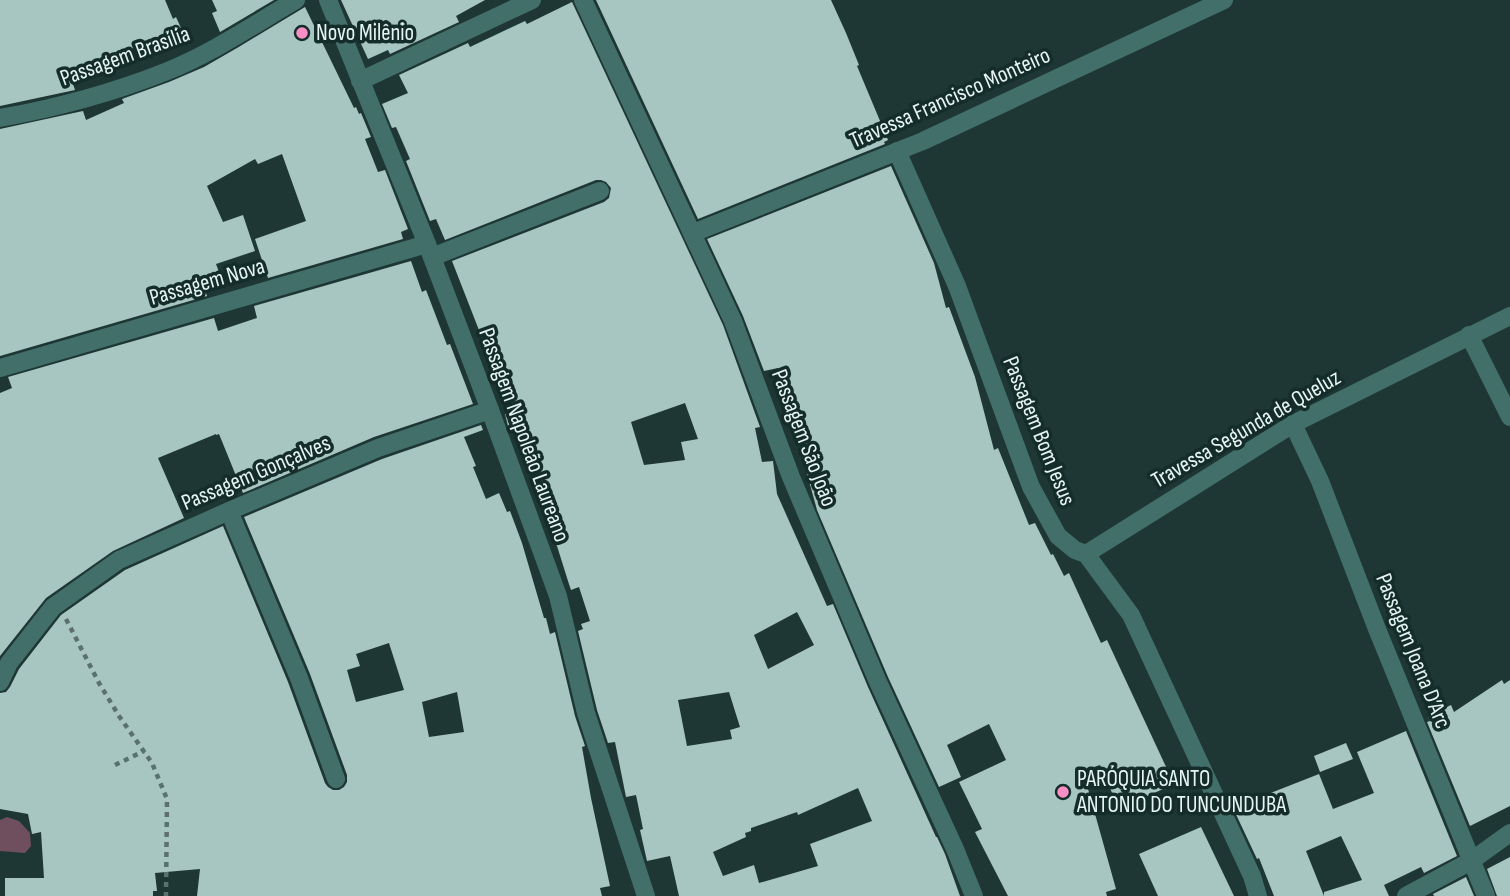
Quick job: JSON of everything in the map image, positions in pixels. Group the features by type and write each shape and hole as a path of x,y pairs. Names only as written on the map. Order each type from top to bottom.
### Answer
{"street":[{"name":"Passagem Brasília","path":"0,118 41,111 107,93 166,72 221,45 296,0"},
{"name":"Passagem Napoleão Laureano","path":"328,0 429,250 558,596 586,713 646,896"},
{"path":"360,80 532,0"},
{"name":"Passagem São João","path":"583,0 733,321 791,477 878,682 974,896"},
{"name":"Travessa Francisco Monteiro","path":"693,233 923,141 1224,0"},
{"name":"Passagem Bom Jesus","path":"897,152 957,286 1031,487 1058,536 1074,550 1086,554 1130,615 1222,808 1258,896"},
{"name":"Passagem Nova","path":"0,368 429,250 600,191"},
{"name":"Travessa Segunda de Queluz","path":"1086,554 1293,424 1510,316"},
{"path":"1469,335 1510,417"},
{"name":"Passagem Gonçalves","path":"0,682 5,660 55,605 118,560 379,448 490,410"},
{"name":"Passagem Joana D’Arc","path":"1293,424 1320,481 1486,896"},
{"path":"229,511 299,678 336,779"},
{"path":"1406,896 1471,861 1510,833"}],"path":[{"path":"55,605 119,716 152,763 166,799 166,896"},
{"path":"115,765 144,751"}],"shaded area":[{"path":"7,817 19,821 30,833 31,846 25,853 0,851 0,820"}],"building":[{"path":"0,0 165,0 185,37 72,81 75,90 0,106"},
{"path":"212,0 274,0 220,32 212,13 217,11"},
{"path":"341,0 485,0 456,16 459,22 390,54 388,50 368,59"},
{"path":"596,0 831,0 888,140 885,144 698,219"},
{"path":"572,2 723,325 760,427 755,428 762,462 773,461 777,494 827,606 833,604 945,854 960,896 679,896 670,856 647,861 636,795 626,797 615,742 608,743 597,710 578,631 583,629 581,624 590,621 579,587 571,590 547,514 545,497 525,426 509,430 505,414 515,411 486,342 484,343 452,261 604,202 609,198 611,188 606,182 596,180 445,240 436,219 430,221 406,161 410,159 382,104 408,93 399,75 468,43 470,47 525,21 527,24","holes":["685,403 698,439 681,442 685,460 644,465 631,422","797,612 814,645 768,669 754,635","729,692 740,727 730,730 732,739 687,746 678,700","858,788 872,821 810,844 818,866 759,883 754,865 723,876 713,852 746,837 745,833 751,831 751,828 797,812 798,815"]},
{"path":"305,7 354,108 361,113 371,137 365,139 378,172 385,170 408,229 401,232 403,239 268,278 255,239 306,221 282,154 258,164 255,159 207,186 223,222 243,215 255,251 216,264 222,280 204,287 207,296 0,356 0,129 83,111 86,120 124,103 122,99 204,67"},
{"path":"891,166 934,263 946,308 949,307 975,377 994,450 998,448 1029,525 1035,523 1064,576 1069,573 1101,643 1107,640 1174,784 1119,809 1100,765 1083,771 1116,889 1106,892 1107,896 1008,896 975,832 982,829 959,782 1006,760 989,724 947,745 961,777 939,787 888,677 817,510 778,368 764,371 743,316 707,239"},
{"path":"411,261 422,292 426,290 447,345 450,344 473,404 374,437 243,493 219,434 158,458 184,518 113,551 46,598 0,656 0,393 12,388 8,377 214,318 218,331 257,318 254,306"},
{"path":"481,425 483,430 464,437 476,466 473,467 486,499 499,493 507,512 510,511 544,618 550,634 555,632 585,746 582,747 591,798 610,886 600,888 602,896 197,896 200,869 155,873 157,891 153,891 153,896 5,896 5,878 44,878 41,832 32,834 28,814 0,809 0,693 6,692 10,687 19,669 61,615 125,570 223,526 288,682 325,783 333,790 344,787 347,775 310,674 244,517 382,459","holes":["389,643 404,690 356,702 347,670 360,666 356,654","457,692 464,732 429,737 422,702"]},
{"path":"1502,680 1504,684 1510,680 1510,806 1470,826 1427,722 1430,721 1428,716 1451,705 1454,712"},
{"path":"1406,731 1457,856 1424,873 1421,867 1384,885 1389,896 1274,896 1259,858 1257,859 1233,808 1319,774 1333,809 1374,793 1357,752","holes":["1341,836 1362,880 1324,892 1324,896 1306,851"]},
{"path":"1346,743 1353,759 1320,772 1314,756"},
{"path":"1201,827 1234,896 1158,896 1139,854"},
{"path":"1510,857 1510,896 1497,896 1487,869"},
{"path":"1466,877 1474,896 1434,896 1433,894"}],"place":[{"name":"Novo Milênio","path":"302,33"},
{"name":"PARÓQUIA SANTO ANTONIO DO TUNCUNDUBA","path":"1063,792"}]}
